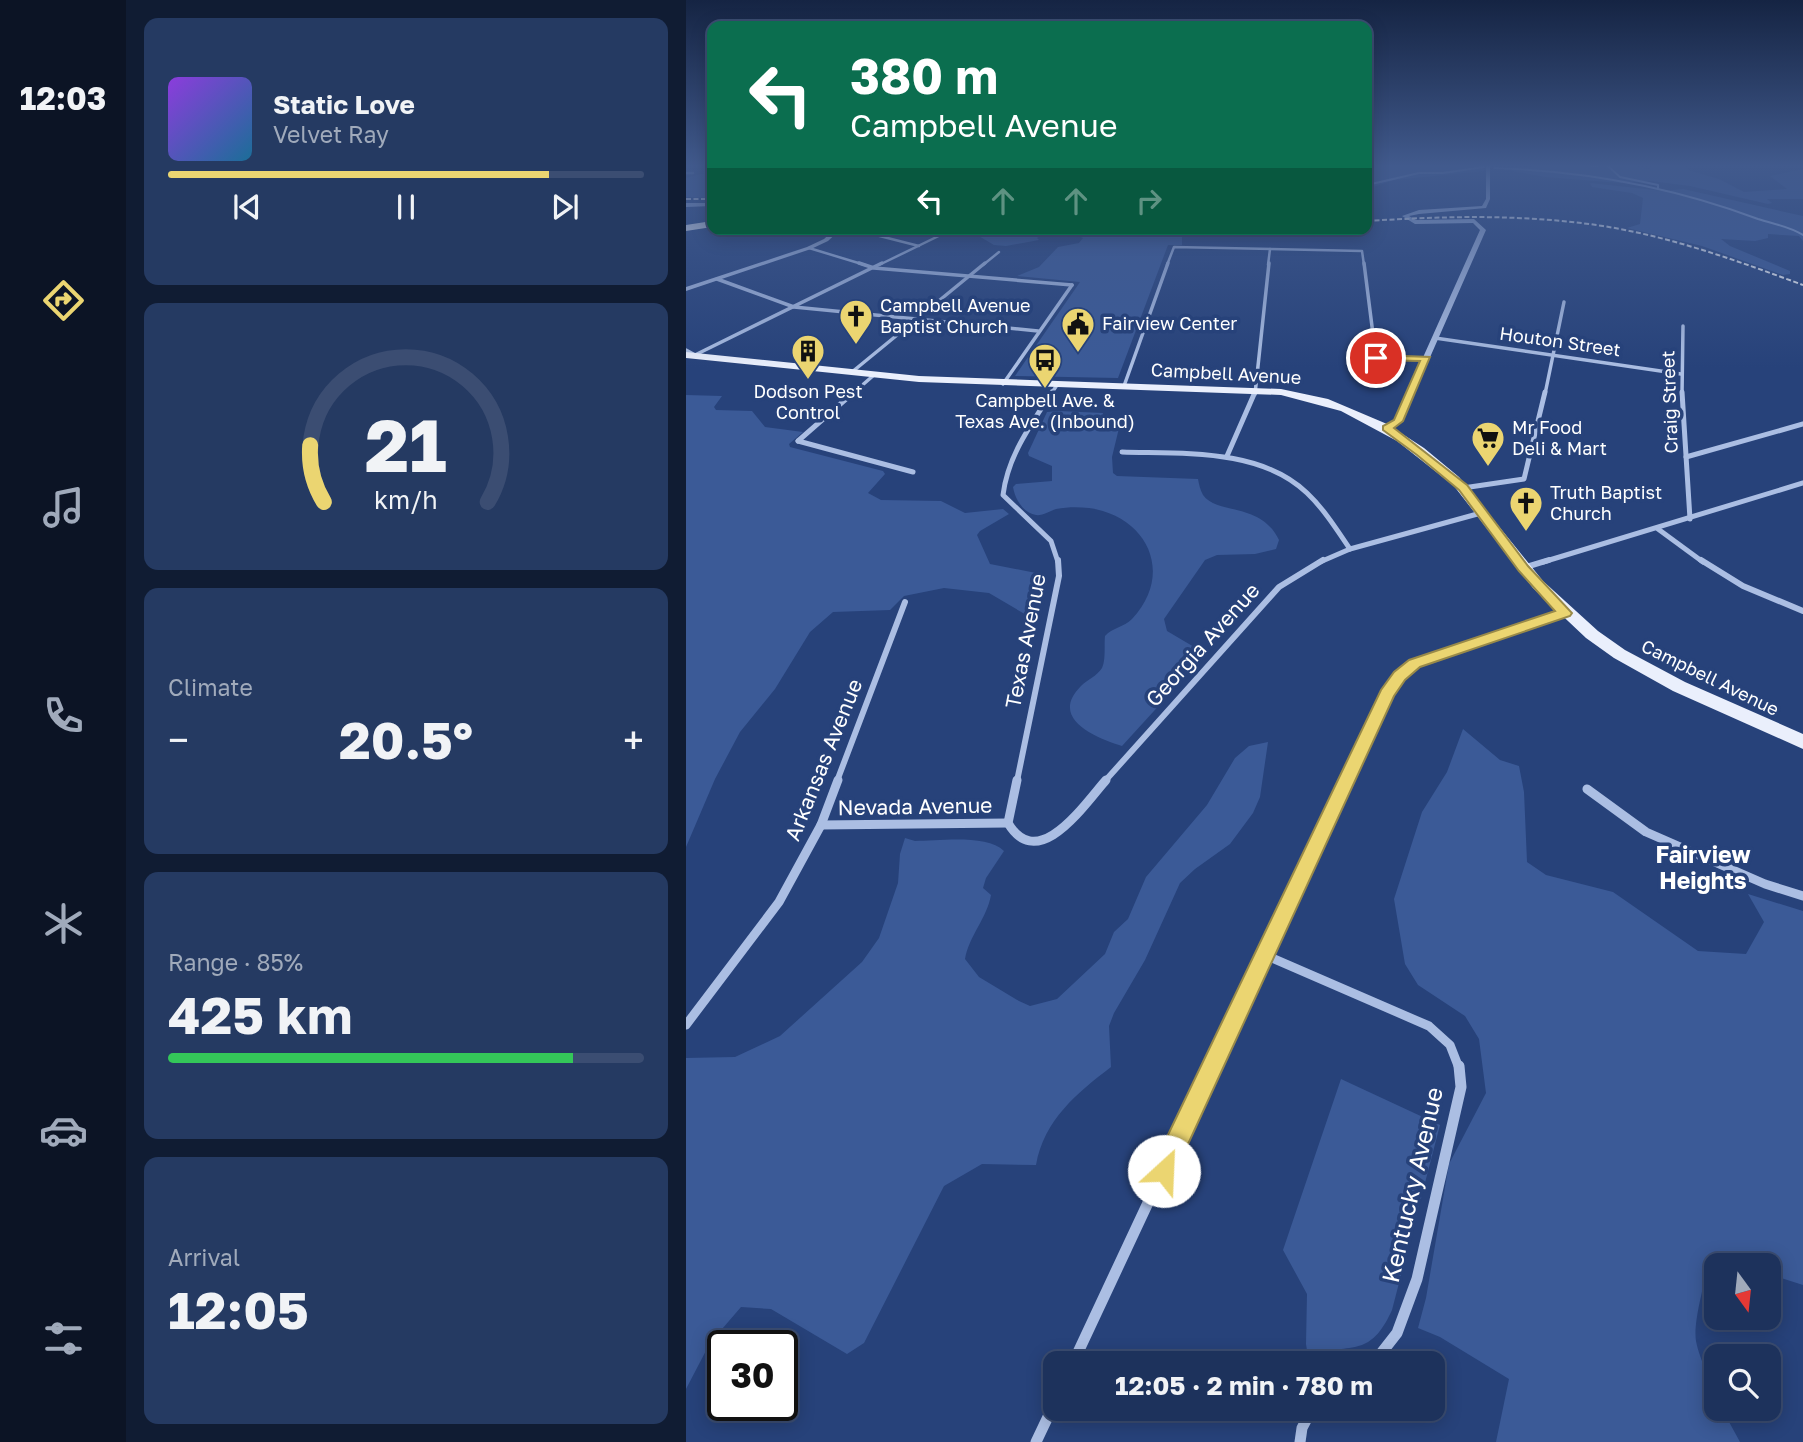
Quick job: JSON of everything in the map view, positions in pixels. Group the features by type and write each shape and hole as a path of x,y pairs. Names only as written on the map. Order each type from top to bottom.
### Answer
{"main road":[{"name":"Campbell Avenue","path":"688,353 852,372 1003,384 1254,390 1322,399 1352,410 1387,428 1421,452 1463,488 1523,568 1565,613 1610,649 1661,678 1803,742"}],"street":[{"path":"1387,428 1398,421 1481,233"},
{"path":"686,289 809,248 829,235"},
{"path":"876,235 919,246"},
{"path":"688,353 794,307 941,235"},
{"path":"1124,386 1174,247 1362,251 1376,358 1426,359"},
{"path":"809,248 874,268 1072,285 1003,384"},
{"path":"1227,456 1255,396 1269,249"},
{"path":"852,372 999,252"},
{"path":"717,279 794,307 1038,331"},
{"path":"1463,488 1524,479 1564,302"},
{"name":"Craig Street","path":"1683,326 1681,374 1690,519"},
{"name":"Houton Street","path":"1435,338 1681,374"},
{"path":"874,374 797,441 913,472"},
{"name":"Texas Avenue","path":"1008,823 1059,576 1057,553 1051,541 1003,495 1004,478 1020,441 1057,385"},
{"path":"1686,457 1803,424"},
{"path":"1122,452 1227,456 1251,462 1300,487 1319,506 1350,549"},
{"path":"1523,568 1803,483"},
{"name":"Georgia Avenue","path":"1008,823 1014,838 1029,844 1046,838 1074,816 1279,587 1325,559 1350,549 1481,513"},
{"path":"1658,529 1710,569 1738,585 1803,611"},
{"name":"Arkansas Avenue","path":"686,1025 779,902 821,825 905,602"},
{"path":"1079,1351 1387,694 1400,676 1415,663 1565,613"},
{"path":"1587,789 1646,832 1765,884 1803,896"},
{"name":"Nevada Avenue","path":"821,825 1008,823"},
{"name":"Kentucky Avenue","path":"1265,955 1429,1026 1448,1039 1460,1060 1461,1087 1417,1279 1397,1333 1383,1351"},
{"path":"1036,1442 1046,1421"},
{"path":"1300,1442 1306,1421"}],"shaded area":[{"path":"1649,233 1803,233 1803,241 1799,236 1768,234 1768,238 1755,241 1721,239 1730,246 1790,271 1790,274 1783,275 1702,246"},
{"path":"977,235 1042,235 1037,238 1039,240 1006,246 994,245"},
{"path":"1073,235 1182,235 1182,245 1168,245 1118,378 1015,376 1080,282 1017,276 1039,267 1058,247 1079,243 1083,238"},
{"path":"686,395 722,396 714,407 716,410 752,411 765,427 803,432 789,444 790,447 883,471 885,474 868,493 881,500 941,501 965,513 1003,509 1009,514 977,535 990,564 1046,575 1039,600 1040,611 1028,616 989,593 944,588 904,596 890,610 833,612 810,632 775,689 740,732 715,779 686,847"},
{"path":"1047,412 1103,413 1100,426 1119,428 1112,457 1113,473 1117,476 1198,479 1203,495 1210,501 1262,520 1279,540 1276,549 1255,554 1217,555 1205,560 1164,619 1167,631 1206,654 1122,746 1089,732 1073,717 1070,708 1072,698 1081,686 1102,668 1105,636 1132,619 1145,601 1152,583 1153,566 1148,549 1139,535 1126,522 1109,513 1072,507 1036,515 1027,511 1018,501 1013,487 1016,484 1052,481 1052,466 1029,456 1028,453"},
{"path":"1463,729 1500,760 1519,766 1524,792 1527,862 1546,875 1613,892 1698,951 1746,954 1764,922 1748,894 1803,911 1803,1285 1782,1278 1782,1253 1704,1253 1704,1283 1695,1333 1704,1366 1704,1421 1729,1421 1740,1442 1496,1442 1509,1379 1440,1337 1418,1328 1426,1298 1449,1164 1486,1093 1479,1039 1465,1016 1418,985 1405,964 1394,899 1422,812 1447,772"},
{"path":"1268,742 1260,797 1253,813 1230,844 1180,883 1145,960 1109,1026 1111,1067 1074,1098 1054,1121 1046,1134 1036,1165 982,1164 944,1186 864,1343 847,1354 771,1309 741,1307 721,1330 707,1330 707,1349 686,1389 686,1058 735,1057 780,1036 862,962 879,938 898,883 900,854 905,838 915,841 975,840 1004,851 986,878 983,888 991,895 989,903 965,959 979,977 1030,1006 1057,999 1105,954 1114,932 1128,919 1146,877 1207,805 1235,758 1249,746"},
{"path":"1341,1079 1440,1125 1392,1310 1378,1333 1368,1342 1333,1351 1307,1351 1307,1294 1283,1250"}],"railway":[{"path":"1639,233 1679,243 1803,285"}],"place":[{"name":"Campbell Avenue Baptist Church","path":"856,346"},
{"name":"Fairview Center","path":"1078,354"},
{"name":"Dodson Pest Control","path":"808,381"},
{"name":"Campbell Ave. & Texas Ave. (Inbound)","path":"1045,390"},
{"name":"Mr Food Deli & Mart","path":"1488,468"},
{"name":"Truth Baptist Church","path":"1526,533"}],"district":[{"name":"Fairview Heights","path":"1703,868"}],"route":[{"path":"1164,1171 1387,694 1400,676 1415,663 1565,613 1523,568 1463,488 1421,452 1387,428 1398,421 1426,359 1376,358"}]}
